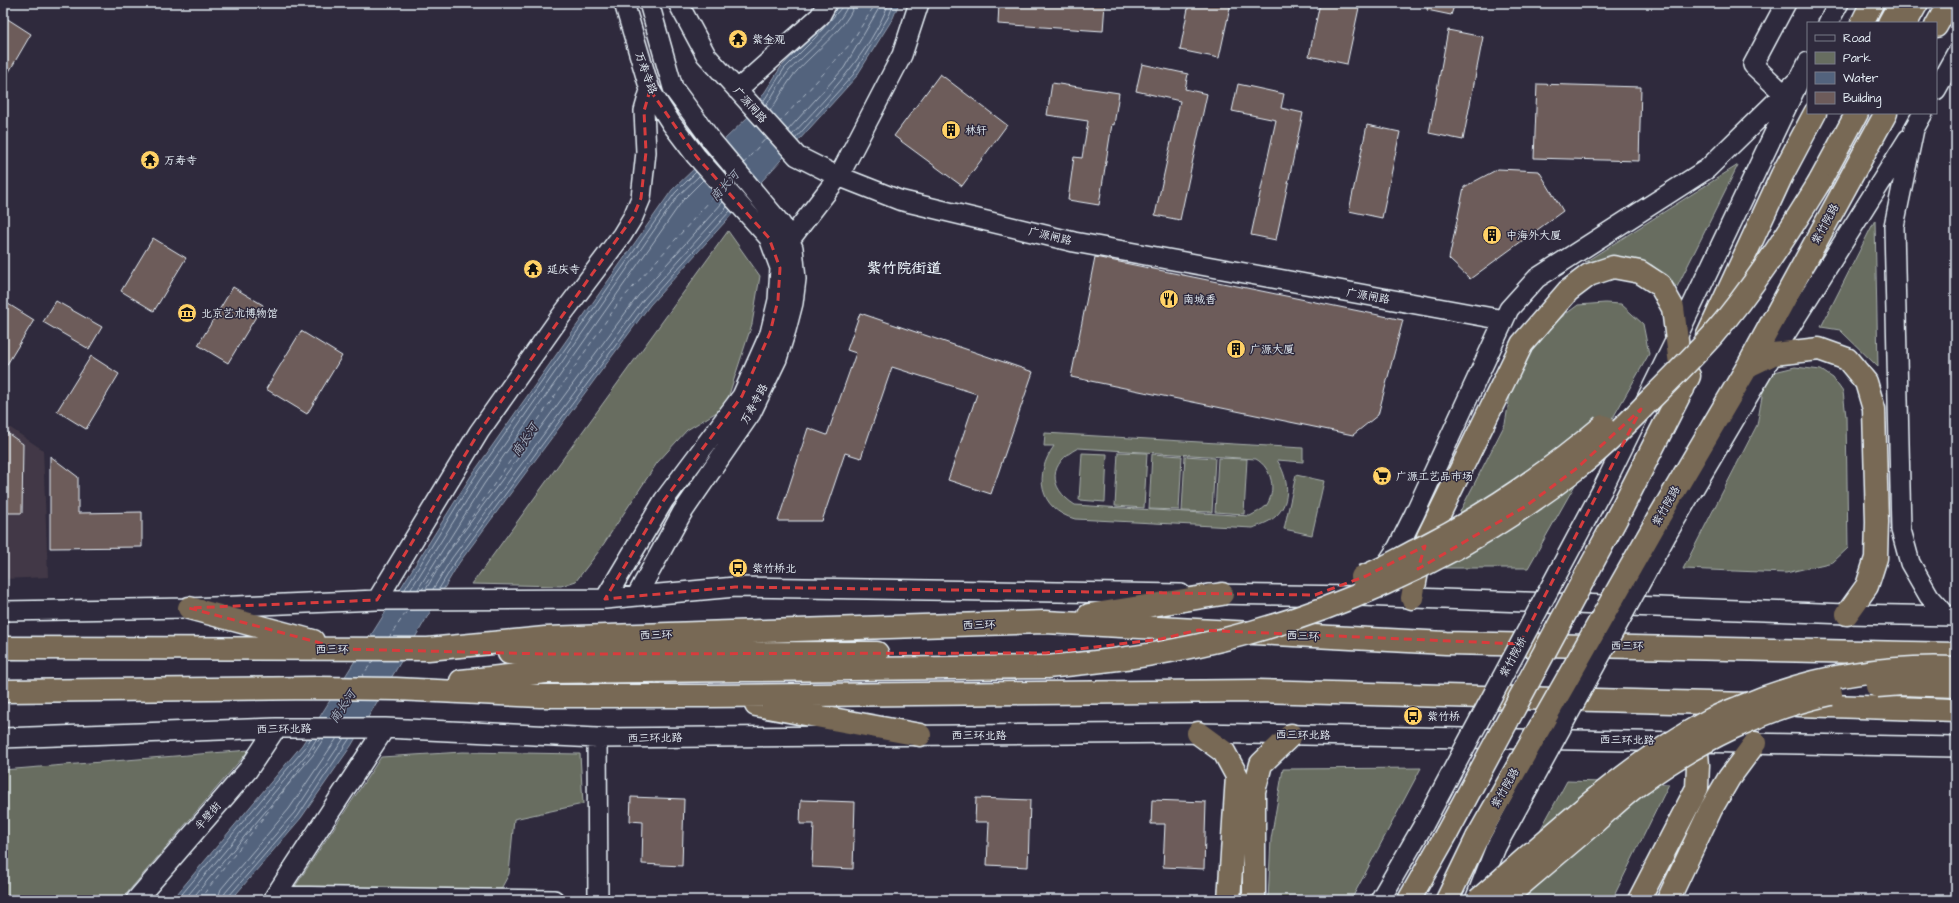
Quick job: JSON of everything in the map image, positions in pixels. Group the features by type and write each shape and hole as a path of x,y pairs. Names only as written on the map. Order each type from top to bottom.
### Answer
{"highway":[{"path":"1862,22 1872,3"},
{"path":"1890,22 1900,3"},
{"path":"1907,22 1917,3"},
{"path":"1937,24 1949,3"},
{"path":"1409,900 1447,833 1622,508 1683,389 1782,175 1814,114"},
{"path":"428,650 546,654 1109,661 1171,651 1236,635 1293,618 1373,588 1427,564 1526,506 1577,468 1622,428 1712,335 1789,232 1840,114"},
{"path":"1812,180 1856,114"},
{"name":"紫竹院路","path":"1446,900 1477,838 1662,527 1885,114"},
{"path":"1412,598 1417,572 1428,537 1522,344 1568,291 1589,275 1614,267 1640,272 1660,285 1673,308 1678,335 1683,389"},
{"path":"1748,366 1773,354 1819,349 1847,359 1866,382 1874,409 1878,522 1876,558 1867,586 1847,614"},
{"path":"1045,622 1222,594"},
{"path":"189,608 343,649"},
{"name":"西三环","path":"3,648 428,650 545,638 1045,622 1446,643 1956,654"},
{"path":"396,689 546,672 1046,660"},
{"path":"1478,900 1588,806 1631,772 1670,744 1710,719 1768,695 1811,683 1862,672 1956,668"},
{"path":"1503,900 1642,782 1684,754 1726,731 1812,698 1861,688 1902,684 1956,686"},
{"path":"3,691 317,688 396,689 540,696 1258,691 1956,710"},
{"path":"703,696 920,735"},
{"path":"1198,734 1224,752 1238,776 1230,900"},
{"path":"1254,900 1254,791 1261,764 1291,735"},
{"path":"1640,900 1697,788 1698,766 1696,741"},
{"path":"1668,900 1711,809 1729,778 1755,743"},
{"path":"1463,900 1477,838"}],"street":[{"name":"万寿寺路","path":"605,598 664,500 742,396 770,333 778,300 780,268 769,238 696,156 671,123 650,90 624,3"},
{"name":"万寿寺路","path":"637,595 682,513 751,413 777,359 793,303 796,279 793,248 781,224 712,141 673,88 649,3"},
{"name":"广源闸路","path":"678,3 706,55 797,156 839,176 899,200 1074,242 1504,320"},
{"path":"738,90 820,16 827,3"},
{"path":"790,241 839,176 902,55 919,3"},
{"path":"1783,93 1753,65 1786,3"},
{"path":"1829,22 1839,3"},
{"path":"1937,88 1956,54"},
{"path":"1678,335 1807,64"},
{"path":"1360,596 1381,571 1398,547 1509,309 1537,278 1707,170 1783,93 1799,79"},
{"path":"376,600 478,432 561,316 622,235 633,217 641,198 646,152 644,112 650,90"},
{"path":"1919,121 1894,226 1901,530 1910,564 1929,596 1951,616"},
{"name":"紫竹院路","path":"1475,900 1496,847 1662,527 1773,354 1919,121"},
{"name":"紫竹院桥","path":"1380,900 1424,824 1602,490 1678,335"},
{"path":"3,611 189,608 376,600 605,598 736,587 1360,596 1847,614 1951,616"},
{"name":"西三环北路","path":"3,738 284,728 385,728 597,738 1198,734 1696,741 1956,747"},
{"name":"半壁街","path":"136,900 284,728"},
{"path":"273,898 385,728"},
{"path":"597,738 598,900"},
{"path":"273,898 554,900"}],"highlighted area":[{"path":"650,90 696,156 769,238 780,268 778,300 770,333 742,396 664,500 605,599 735,587 1315,595 1366,576 1425,546 1418,569 1526,506 1577,468 1641,409 1520,644 1198,630 1161,639 1046,653 546,654 343,649 189,608 377,600 479,432 633,217 641,198 646,152 644,111"}],"shaded area":[{"path":"3,423 43,450 48,577 3,579"}],"green space":[{"path":"1738,165 1677,287 1652,265 1618,257 1585,262"},
{"path":"1875,220 1878,367 1840,330 1821,327"},
{"path":"728,231 760,276 752,324 725,407 687,430 657,463 599,551 576,581 561,586 472,584"},
{"path":"1605,303 1621,304 1643,324 1649,354 1528,568 1431,568 1505,424 1514,372 1555,322 1578,305"},
{"path":"1795,367 1821,370 1833,378 1843,392 1846,416 1848,548 1833,562 1786,573 1683,569 1757,425 1766,374"},
{"path":"1045,433 1303,448 1303,462 1277,460 1286,481 1287,489 1284,503 1281,510 1274,518 1253,528 1075,519 1063,514 1053,507 1047,499 1043,489 1042,479 1048,457 1054,446 1044,446","holes":["1078,448 1256,459 1266,468 1272,487 1266,506 1250,516 1075,505 1060,491 1056,483 1055,475 1061,461 1068,454"]},
{"path":"1118,452 1147,453 1144,508 1115,506"},
{"path":"1082,453 1107,454 1105,502 1079,500"},
{"path":"1152,454 1182,456 1179,510 1149,509"},
{"path":"1185,456 1215,458 1212,512 1182,511"},
{"path":"1218,458 1247,459 1244,514 1215,512"},
{"path":"1296,475 1324,481 1312,535 1284,529"},
{"path":"249,750 121,900 3,900 3,770"},
{"path":"463,752 580,754 583,804 514,819 509,874 495,900 286,900 381,757"},
{"path":"1421,768 1351,900 1268,900 1271,839 1283,769"},
{"path":"1567,781 1669,784 1612,900 1502,900"}],"water":[{"name":"南长河","path":"840,3 899,3 893,18 856,77 650,305 459,563 351,746 301,818 231,900 172,900 302,745 471,476 672,190 750,115 781,67 812,36"}],"building":[{"path":"999,3 1105,3 1103,31 998,24"},
{"path":"1189,3 1231,3 1219,58 1180,50"},
{"path":"1320,3 1360,3 1347,64 1309,56"},
{"path":"1428,3 1455,3 1451,15 1427,10"},
{"path":"3,16 31,34 3,82"},
{"path":"1448,30 1483,37 1463,140 1429,133"},
{"path":"1142,64 1188,74 1185,89 1207,94 1180,220 1155,215 1180,101 1136,91"},
{"name":"林轩","path":"940,74 1007,125 962,186 894,136"},
{"path":"1052,83 1119,93 1114,125 1112,124 1099,205 1068,200 1074,157 1082,158 1088,121 1047,115"},
{"path":"1238,84 1284,94 1281,108 1303,113 1276,240 1251,235 1276,120 1232,111"},
{"path":"1537,84 1641,87 1639,161 1534,158"},
{"path":"1367,125 1400,132 1382,218 1349,211"},
{"name":"中海外大厦","path":"1498,169 1539,171 1563,211 1470,279 1449,259 1464,187"},
{"path":"153,238 186,258 154,311 121,291"},
{"name":"广源大厦","path":"1095,257 1403,320 1378,415 1353,435 1071,377"},
{"path":"233,287 263,305 228,363 198,345"},
{"path":"56,301 102,327 89,349 43,322"},
{"path":"5,302 34,320 3,371 3,306"},
{"path":"860,313 1033,372 991,494 948,480 977,394 892,367 861,458 845,453 822,521 778,521 808,428 827,435 856,353 847,350"},
{"path":"301,331 342,356 307,414 266,389"},
{"path":"91,356 119,374 86,429 57,411"},
{"path":"3,430 23,444 22,513 3,513"},
{"path":"50,456 78,477 78,513 142,512 142,547 50,548"},
{"path":"631,797 684,799 682,866 642,864 643,822 630,821"},
{"path":"976,798 1030,800 1028,867 987,865 989,822 975,822"},
{"path":"801,800 855,802 853,869 812,867 814,824 800,824"},
{"path":"1152,800 1206,802 1204,869 1163,867 1165,824 1151,824"}],"ferry route":[{"path":"779,123 851,43 876,3"},
{"path":"743,164 768,136"},
{"path":"421,591 617,305 717,193"},
{"path":"388,639 409,608"},
{"path":"361,678 374,659"},
{"path":"333,719 347,699"},
{"path":"199,900 281,795 321,737"}],"place":[{"name":"紫金观","path":"738,39"},
{"name":"林轩","path":"951,130"},
{"name":"万寿寺","path":"150,160"},
{"name":"中海外大厦","path":"1492,235"},
{"name":"延庆寺","path":"533,269"},
{"name":"南城香","path":"1169,299"},
{"name":"北京艺术博物馆","path":"187,313"},
{"name":"广源大厦","path":"1236,349"},
{"name":"广源工艺品市场","path":"1382,476"},
{"name":"紫竹桥北","path":"738,568"},
{"name":"紫竹桥","path":"1413,716"}],"district":[{"name":"紫竹院街道","path":"904,268"}]}
